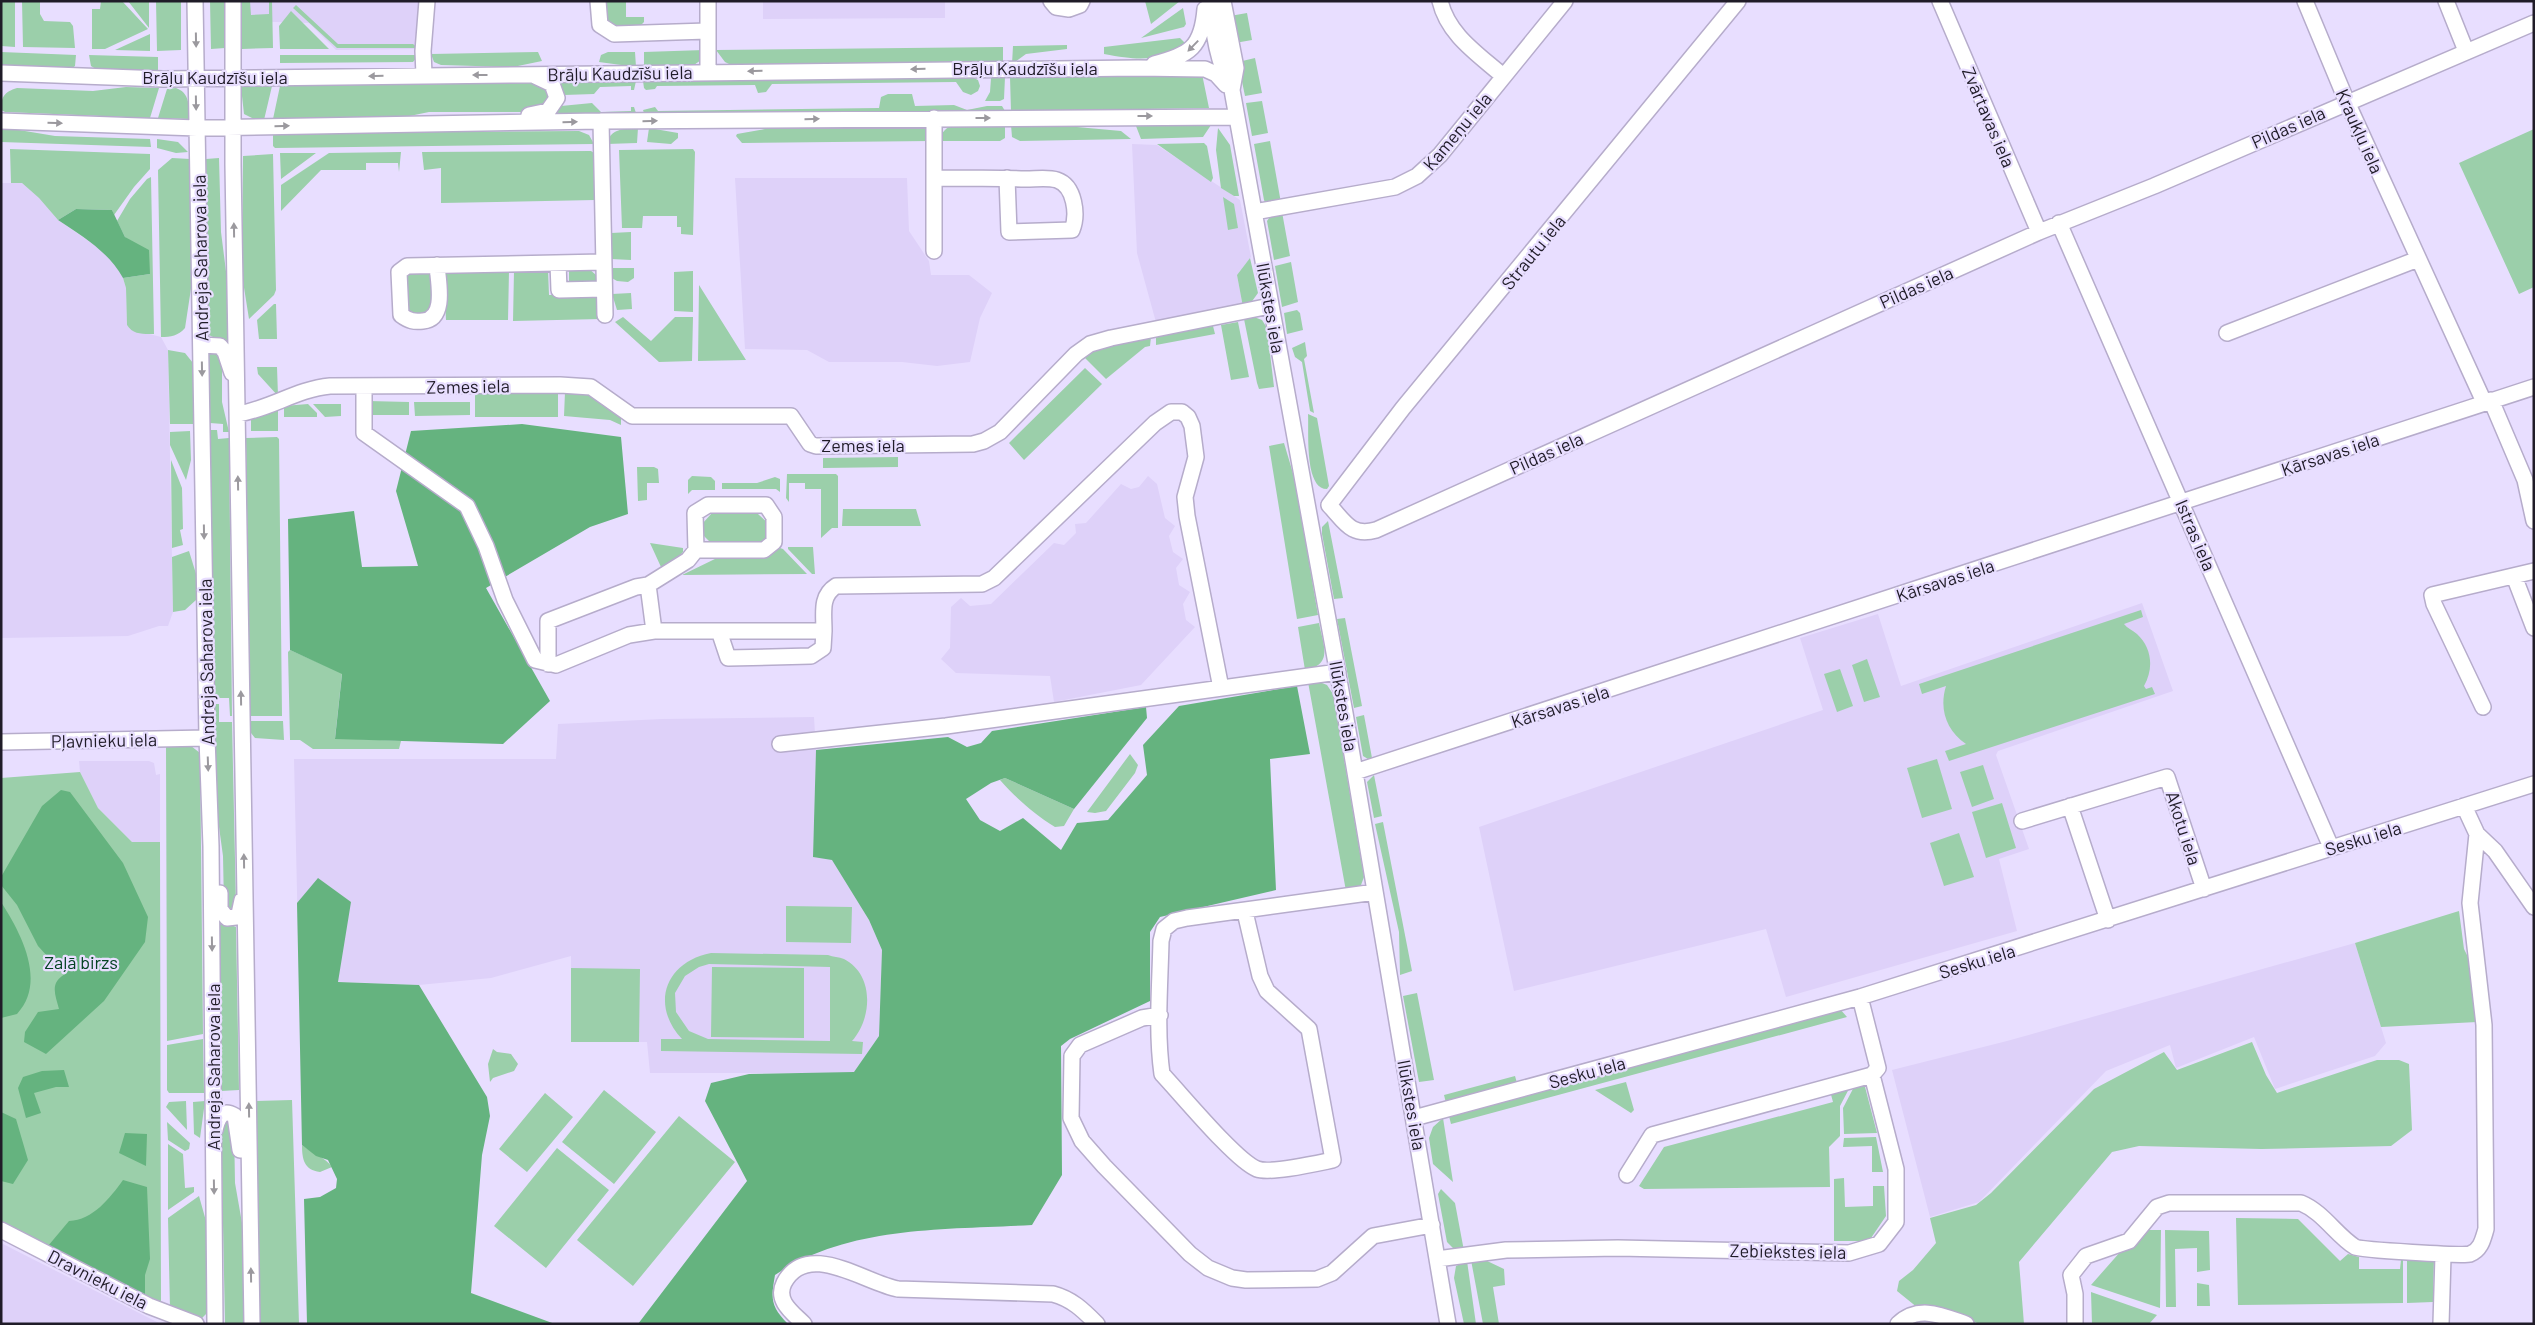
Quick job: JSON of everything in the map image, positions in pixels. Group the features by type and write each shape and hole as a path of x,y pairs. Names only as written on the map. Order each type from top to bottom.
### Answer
{"street":[{"name":"Andreja Saharova iela","path":"195,1 207,738 211,846 215,1324"},
{"name":"Andreja Saharova iela","path":"233,1 233,128 252,1324"},
{"path":"424,75 423,50 427,1"},
{"path":"598,1 600,25 614,34 708,31"},
{"path":"708,1 708,72"},
{"path":"1051,1 1056,7 1069,9 1080,5 1082,1"},
{"path":"1138,68 1178,58 1190,50 1198,41 1204,29 1205,1"},
{"name":"Ilūkstes iela","path":"1212,1 1212,16 1222,69 1232,90 1338,672 1448,1324"},
{"name":"Ilūkstes iela","path":"1223,1 1236,68 1232,90"},
{"path":"1440,1 1443,14 1456,36 1502,76"},
{"name":"Kameņu iela","path":"1254,212 1304,201 1385,190 1406,183 1433,162 1565,1"},
{"name":"Strautu iela","path":"1329,505 1409,401 1738,1"},
{"name":"Zvārtavas iela","path":"1940,1 2039,232"},
{"name":"Kraukļu iela","path":"2305,1 2346,102 2418,259 2525,480 2534,521"},
{"path":"2446,1 2466,51"},
{"name":"Pildas iela","path":"1329,505 1354,531 1363,534 1376,530 2059,223 2154,186 2534,22"},
{"name":"Brāļu Kaudzīšu iela","path":"1,74 234,78 1138,68 1205,69 1216,74 1232,90"},
{"path":"416,123 435,118 543,114 555,102 556,91 548,82 529,74"},
{"path":"1,86 25,75"},
{"path":"3,121 233,128 416,123 1237,117"},
{"path":"934,118 934,251"},
{"path":"601,121 605,315"},
{"path":"934,178 1008,178 1056,179 1064,184 1074,200 1072,230 1067,232 1010,232 1008,178"},
{"name":"Istras iela","path":"2059,223 2183,502 2331,848"},
{"path":"2227,333 2418,259"},
{"path":"437,265 603,262"},
{"path":"558,263 559,290 604,289"},
{"name":"Zemes iela","path":"238,414 261,408 301,391 318,387 560,385 591,388 632,416 790,416 810,444 816,446 973,444 984,441 1000,432 1076,354 1090,344 1270,306"},
{"path":"201,345 220,346 225,352 237,392"},
{"path":"364,386 364,433 467,506 486,546 505,600 535,660 556,665 629,635 654,631 824,631"},
{"name":"Kārsavas iela","path":"1355,772 2534,387"},
{"path":"719,632 728,658 811,656 823,648 825,599 827,592 836,586 967,586 982,584 994,578 1155,423 1171,412 1182,412 1188,417 1192,426 1196,457 1185,497 1187,516 1221,688"},
{"path":"548,664 548,621 636,587 648,585 688,560 696,550 695,513 708,505 766,505 774,517 774,542 764,550 696,550"},
{"path":"1308,509 1329,505"},
{"path":"2482,706 2434,604 2432,595 2534,571"},
{"path":"2514,576 2534,628"},
{"path":"648,585 654,631"},
{"path":"780,744 946,726 1338,672"},
{"name":"Pļavnieku iela","path":"1,742 207,738"},
{"name":"Akotu iela","path":"2022,821 2167,777 2204,889"},
{"name":"Sesku iela","path":"1414,1118 1860,997 2534,784"},
{"path":"2070,806 2108,920"},
{"path":"2464,806 2477,834 2495,851 2534,907"},
{"path":"2075,1324 2075,1294 2071,1275 2086,1256 2129,1241 2157,1207 2169,1203 2301,1203 2314,1210 2356,1248 2432,1252 2443,1256 2471,1254 2482,1246 2486,1229 2484,1024 2470,903 2477,834"},
{"path":"211,846 219,862 220,909 227,918 236,917 239,914 244,884"},
{"path":"1245,912 1260,976 1267,991 1309,1029 1333,1160 1280,1169 1258,1170 1240,1158 1162,1074 1160,1056 1161,941 1164,929 1174,921 1186,918 1245,912 1375,892"},
{"name":"Zebiekstes iela","path":"1437,1259 1506,1250 1618,1248 1849,1253 1879,1244 1896,1222 1896,1169 1872,1075 1878,1068 1860,997"},
{"path":"1160,1015 1142,1018 1080,1045 1072,1056 1071,1118 1082,1141 1104,1166 1190,1254 1208,1268 1232,1278 1246,1280 1316,1279 1332,1273 1373,1236 1432,1225"},
{"path":"1627,1175 1652,1135 1872,1075"},
{"path":"213,1139 218,1116 228,1112 235,1116 250,1212"},
{"name":"Dravnieku iela","path":"1,1230 149,1306 196,1324"},
{"path":"2441,1324 2443,1256"},
{"path":"804,1324 782,1299 782,1286 786,1279 801,1266 809,1263 835,1266 876,1283 898,1289 1053,1294 1072,1301 1097,1324"},
{"path":"1898,1324 1904,1318 1918,1313 1931,1312 1966,1324"}],"shaded area":[{"path":"248,1 423,1 419,49 336,50 309,23 249,21"},
{"path":"763,1 945,1 945,18 763,19"},
{"path":"1132,144 1157,145 1240,200 1251,257 1237,275 1243,307 1157,326 1137,253"},
{"path":"735,178 907,178 909,231 929,261 931,275 969,275 992,293 980,318 970,362 937,366 902,362 829,362 807,350 745,349"},
{"path":"1,183 22,183 39,198 58,220 103,251 115,264 123,278 126,288 127,325 130,329 161,337 168,350 173,612 168,626 159,626 128,636 1,638"},
{"path":"1148,476 1157,484 1165,518 1175,526 1169,536 1173,552 1183,559 1176,568 1179,585 1190,592 1183,604 1186,620 1195,627 1141,685 1054,702 1050,676 956,673 941,659 950,648 951,607 961,598 970,606 991,604 1054,543 1064,545 1076,533 1075,524 1086,523 1121,484 1131,489 1139,487"},
{"path":"2142,603 2173,691 1998,751 1996,755 2029,849 1999,859 2017,931 1786,997 1766,929 1514,991 1479,827 1823,710 1800,638 1878,614 1901,686"},
{"path":"814,717 816,750 813,857 832,859 869,920 882,950 879,1036 854,1073 650,1073 647,1042 571,1042 571,956 491,978 419,985 299,980 294,759 556,759 558,724 662,719"},
{"path":"79,761 149,761 154,763 156,775 160,774 160,842 132,842 98,808 80,772"},
{"path":"2355,943 2386,1043 2375,1056 2275,1089 2254,1037 2176,1068 2170,1045 2106,1071 1979,1202 1930,1217 1892,1070 2007,1041"},
{"path":"1,1243 153,1320 161,1324 1,1324"}],"green space":[{"path":"1,1 15,1 15,47 1,46"},
{"path":"22,1 40,1 40,14 44,21 70,22 73,26 75,48 23,47"},
{"path":"101,1 122,1 148,29 105,49 92,49 92,9 100,9"},
{"path":"128,1 149,1 149,28"},
{"path":"156,1 181,1 181,50 157,51"},
{"path":"210,1 224,1 225,48 211,49"},
{"path":"241,1 250,1 251,15 269,14 269,1 272,1 273,48 242,49"},
{"path":"604,1 626,1 626,17 644,17 644,22 641,25 612,26 607,23"},
{"path":"1145,1 1180,1 1151,24"},
{"path":"296,5 338,44 413,44 418,48 337,48 293,8"},
{"path":"1183,8 1186,24 1184,27 1141,38"},
{"path":"291,11 329,49 280,49 279,26"},
{"path":"1247,13 1252,40 1235,43 1230,16"},
{"path":"150,34 150,51 115,50"},
{"path":"1180,38 1188,46 1156,57 1128,58 1104,54 1104,47"},
{"path":"1067,45 1067,49 1026,54 1012,64 1013,46"},
{"path":"1003,47 1003,65 733,66 725,62 716,50"},
{"path":"704,50 701,60 694,65 644,66 644,52"},
{"path":"1,52 76,55 75,66 71,69 1,65"},
{"path":"538,52 542,61 513,67 441,65 434,62 431,54"},
{"path":"608,52 635,52 636,67 599,62 601,55"},
{"path":"89,55 158,57 158,72 99,71 91,66"},
{"path":"280,55 419,55 413,62 280,63"},
{"path":"1255,58 1262,93 1245,96 1238,62"},
{"path":"1202,74 1209,108 1011,111 1010,77"},
{"path":"972,77 978,80 980,86 978,91 971,95 963,92 956,82 772,84 766,92 758,93 755,85 657,86 655,89 646,90 643,81"},
{"path":"1005,77 1004,99 1000,101 985,101 990,92 991,78"},
{"path":"636,81 634,90 631,90 631,86 600,87 594,94 564,95 560,84 562,82"},
{"path":"543,84 549,97 543,106 531,112 429,112 395,119 273,119 280,86"},
{"path":"272,86 264,120 256,120 244,114 241,87"},
{"path":"126,87 159,88 150,118 5,112 1,110 4,96 9,91 17,88 93,91"},
{"path":"176,88 181,90 186,97 189,105 189,119 158,118 167,89"},
{"path":"888,94 912,94 915,106 954,105 967,110 987,106 1002,106 1005,111 645,116 643,110 655,107 658,111 879,108 881,97"},
{"path":"1262,101 1268,133 1252,136 1246,103"},
{"path":"592,103 601,112 631,111 631,107 634,107 637,116 552,117 561,106"},
{"path":"1200,122 1211,125 1203,137 1141,139 1136,126 1139,123"},
{"path":"1044,124 1121,131 1131,139 1020,141 1012,137 1011,125"},
{"path":"955,125 1005,126 1005,138 1000,141 940,141 944,130"},
{"path":"920,126 926,129 930,141 742,143 736,136 737,134 765,129"},
{"path":"1,127 55,136 150,139 151,147 1,142"},
{"path":"638,128 637,143 607,144 614,132"},
{"path":"649,128 678,133 678,138 671,144 647,142"},
{"path":"1218,128 1230,145 1239,196 1234,196 1221,188 1216,150"},
{"path":"2534,129 2534,287 2519,294 2459,163"},
{"path":"579,131 589,135 594,144 275,148 273,146 273,133"},
{"path":"157,139 178,142 188,152 176,153 157,148"},
{"path":"1270,141 1281,203 1266,204 1254,144"},
{"path":"1204,143 1207,146 1213,178 1211,182 1157,144"},
{"path":"10,149 150,154 150,169 134,187 114,215 112,210 76,209 58,220 39,198 22,183 11,183"},
{"path":"693,149 695,152 693,235 681,234 681,227 677,227 677,216 643,216 642,228 622,228 619,150"},
{"path":"591,151 594,153 595,200 441,203 441,168 424,170 422,152"},
{"path":"401,152 399,172 398,163 366,163 366,170 321,170 281,211 281,185 329,153"},
{"path":"280,153 316,153 281,179"},
{"path":"273,154 276,290 274,295 249,319 242,275 243,156"},
{"path":"172,158 190,159 192,282 185,328 174,336 161,337 158,170"},
{"path":"219,158 221,232 228,287 229,345 209,335 206,159"},
{"path":"151,177 154,334 146,334 132,331 127,325 126,288 123,278 150,274 125,237 117,221 130,199 147,179"},
{"path":"1223,197 1234,204 1238,228 1228,230"},
{"path":"76,209 112,210 125,237 149,250 150,274 123,278 117,268 102,252 58,220"},
{"path":"1282,212 1290,256 1274,260 1267,221 1272,214"},
{"path":"631,232 631,260 611,259 611,233"},
{"path":"1250,258 1258,293 1250,304 1243,307 1237,275"},
{"path":"1291,262 1298,302 1282,307 1275,266"},
{"path":"588,268 596,275 596,283 569,284 569,269"},
{"path":"610,268 634,268 634,278 628,282 617,281 610,277"},
{"path":"548,270 549,295 599,294 601,319 513,321 514,271"},
{"path":"509,271 508,320 446,320 444,275 447,272"},
{"path":"693,271 693,312 674,311 674,272"},
{"path":"429,272 434,288 432,305 427,314 415,314 408,307 406,301 405,288 407,277 409,273"},
{"path":"699,285 746,360 698,361"},
{"path":"631,293 632,309 617,310 612,294"},
{"path":"276,304 277,339 259,339 257,320"},
{"path":"1297,310 1300,313 1303,330 1287,334 1284,313"},
{"path":"623,317 651,341 675,317 693,317 692,361 659,362 615,322"},
{"path":"1254,317 1262,320 1267,328 1274,387 1259,389 1257,383 1244,319"},
{"path":"1238,322 1249,377 1231,380 1221,325"},
{"path":"1213,326 1215,334 1156,345 1156,337"},
{"path":"1151,337 1150,346 1145,347 1106,379 1084,357 1094,349"},
{"path":"1305,342 1307,356 1304,359 1314,413 1310,411 1302,362 1295,357 1292,348"},
{"path":"168,350 185,353 193,363 194,424 170,424"},
{"path":"215,351 222,357 222,402 229,432 223,432 223,424 210,423 209,356 210,352"},
{"path":"257,367 277,367 278,396 258,374"},
{"path":"1085,368 1102,384 1024,460 1009,443"},
{"path":"475,391 558,391 558,417 475,417"},
{"path":"565,392 589,394 621,417 621,425 610,420 564,416"},
{"path":"368,401 409,402 409,415 368,415"},
{"path":"414,402 470,402 470,415 415,416"},
{"path":"308,404 317,413 317,417 284,417 284,406"},
{"path":"313,404 341,404 341,416 325,417"},
{"path":"278,408 278,431 251,431 251,419"},
{"path":"1308,414 1317,418 1329,486 1327,489 1320,486 1314,480 1311,470 1308,445"},
{"path":"522,424 621,437 628,514 590,527 486,588 550,701 503,744 335,739 342,674 290,650 288,519 354,511 362,567 418,566 396,491 411,431"},
{"path":"210,430 217,430 218,439 229,438 232,716 230,716 229,698 215,698"},
{"path":"190,431 191,460 186,480 170,445 170,432"},
{"path":"277,437 279,439 282,716 250,716 246,438"},
{"path":"1284,443 1295,480 1318,615 1297,619 1269,446"},
{"path":"898,457 898,467 823,468 823,458"},
{"path":"171,460 182,488 183,529 180,530 183,545 172,548"},
{"path":"637,467 654,467 658,469 659,483 647,483 647,500 638,501"},
{"path":"787,474 836,474 838,476 838,528 832,528 821,538 821,489 805,489 805,483 789,483 789,502 786,498"},
{"path":"692,476 711,477 715,481 715,490 692,490 688,494 688,480"},
{"path":"775,477 780,479 780,492 776,489 722,489 722,483 757,483"},
{"path":"843,509 916,509 921,526 842,526"},
{"path":"712,513 758,514 769,524 768,537 762,542 756,543 710,542 704,536 702,524"},
{"path":"1328,521 1343,598 1334,599 1322,534 1322,527"},
{"path":"650,543 683,548 683,552 676,560 661,567"},
{"path":"788,547 813,547 815,574 812,574"},
{"path":"780,548 807,574 682,575 719,557 766,556"},
{"path":"189,551 197,577 196,600 185,610 173,612 172,557"},
{"path":"2141,610 2143,617 2124,624 2137,634 2146,646 2150,665 2144,686 2146,689 2152,687 2155,694 1949,761 1945,751 1966,744 1953,732 1946,718 1943,703 1946,686 1922,694 1919,684"},
{"path":"1345,618 1362,706 1354,708 1337,619"},
{"path":"1319,623 1324,646 1323,658 1320,664 1305,670 1298,627"},
{"path":"290,650 342,673 335,738 401,741 399,749 313,749 300,740 290,740 288,652"},
{"path":"1867,659 1880,697 1864,702 1852,665"},
{"path":"1840,669 1853,706 1837,712 1824,674"},
{"path":"1317,681 1327,685 1333,694 1364,877 1361,885 1346,891 1308,682"},
{"path":"1297,686 1310,754 1270,759 1276,890 1160,917 1150,932 1150,1001 1070,1039 1061,1046 1062,1175 1032,1225 899,1233 834,1247 804,1259 775,1275 773,1301 778,1312 788,1324 638,1324 747,1181 705,1101 711,1083 749,1074 854,1072 879,1036 882,950 869,920 832,860 813,857 816,750 948,737 967,747 981,743 992,731 1146,707 1147,718 1074,809 1005,778 991,783 966,799 980,820 1000,831 1023,818 1061,850 1077,823 1108,820 1147,775 1143,745 1179,706"},
{"path":"215,704 219,704 219,722 232,722 236,905 230,909 224,906 223,856 216,805"},
{"path":"1364,715 1372,758 1368,759 1363,756 1356,717"},
{"path":"250,721 283,721 284,740 255,738 251,733"},
{"path":"166,745 191,746 200,753 203,1034 167,1041"},
{"path":"1130,754 1138,765 1135,773 1106,811 1087,812"},
{"path":"1937,759 1952,809 1922,818 1907,768"},
{"path":"1983,765 1994,799 1972,807 1960,772"},
{"name":"Zaļā birzs","path":"80,772 98,808 132,842 160,842 161,1307 1,1222 1,778"},
{"path":"1374,775 1382,816 1374,818 1367,782"},
{"path":"1005,778 1074,809 1064,826 1055,827 1032,811 1000,780"},
{"path":"61,790 70,792 123,863 148,917 145,942 104,1001 46,1054 24,1042 25,1032 38,1012 59,1009 55,989 58,980 67,973 67,964 48,957 38,946 17,905 1,885 1,877 42,806"},
{"path":"2002,803 2016,848 1986,858 1972,812"},
{"path":"1383,822 1412,971 1400,975 1399,932 1375,824"},
{"path":"1959,833 1974,877 1944,886 1930,843"},
{"path":"318,878 351,902 338,982 419,985 487,1097 490,1116 482,1155 471,1293 555,1324 307,1324 304,1199 320,1197 336,1188 337,1179 328,1160 316,1156 302,1145 297,903"},
{"path":"1,902 23,943 28,958 30,987 26,1001 17,1014 1,1018"},
{"path":"786,906 852,907 851,943 786,942"},
{"path":"2459,911 2464,949 2469,959 2477,1022 2381,1027 2355,943"},
{"path":"218,917 236,927 239,1090 221,1091"},
{"path":"711,953 828,955 844,959 854,966 861,975 865,986 867,998 864,1021 852,1041 863,1042 862,1054 661,1051 661,1039 682,1039 672,1026 667,1012 665,999 667,987 673,975 683,965 695,958","holes":["709,964 830,967 830,1041 708,1039 689,1031 676,1012 675,993 685,976 699,967"]},
{"path":"712,967 804,968 804,1038 711,1037"},
{"path":"571,968 640,969 639,1042 571,1042"},
{"path":"1417,993 1434,1080 1419,1082 1403,996"},
{"path":"1840,1009 1847,1017 1451,1124 1449,1116"},
{"path":"203,1039 204,1093 169,1093 167,1090 167,1045"},
{"path":"2252,1042 2266,1075 2277,1093 2377,1060 2399,1060 2409,1064 2412,1130 2391,1146 2261,1149 2139,1146 2112,1152 2019,1262 2024,1324 1980,1324 1927,1305 1918,1308 1897,1291 1899,1281 1913,1270 1936,1243 1930,1218 1976,1205 1991,1193 2094,1089 2164,1052 2177,1070"},
{"path":"493,1049 497,1052 511,1054 518,1064 514,1071 493,1078 490,1082 488,1064"},
{"path":"64,1070 69,1087 56,1087 34,1093 41,1113 26,1118 18,1088 23,1077 42,1071"},
{"path":"1515,1076 1517,1083 1446,1103 1444,1095"},
{"path":"1626,1082 1634,1110 1631,1113 1595,1090"},
{"path":"1864,1083 1877,1133 1844,1134 1843,1108 1855,1085"},
{"path":"1851,1085 1840,1106 1840,1136 1829,1147 1830,1187 1644,1189 1639,1186 1664,1147 1833,1102 1830,1091"},
{"path":"604,1090 656,1132 614,1184 562,1142"},
{"path":"545,1093 573,1117 527,1172 499,1149"},
{"path":"292,1100 299,1324 260,1324 256,1101"},
{"path":"186,1101 187,1130 166,1107 169,1102"},
{"path":"205,1101 200,1138 194,1134 193,1102"},
{"path":"1,1112 16,1119 28,1160 13,1184 1,1181"},
{"path":"679,1116 735,1162 633,1286 577,1240"},
{"path":"1443,1118 1453,1182 1433,1164 1429,1138 1433,1127"},
{"path":"226,1119 234,1126 235,1183 242,1223 244,1324 225,1324 221,1125"},
{"path":"167,1122 190,1143 189,1149 185,1151 168,1140"},
{"path":"125,1133 147,1134 146,1166 119,1153"},
{"path":"1876,1137 1883,1172 1872,1172 1872,1146 1843,1147 1844,1138"},
{"path":"168,1144 183,1154 185,1188 194,1187 194,1192 168,1210"},
{"path":"302,1145 332,1167 320,1172 310,1169 303,1159"},
{"path":"557,1148 609,1190 546,1268 494,1226"},
{"path":"1844,1178 1845,1207 1873,1206 1873,1186 1884,1186 1886,1216 1869,1241 1834,1241 1834,1179"},
{"path":"123,1180 147,1187 150,1259 145,1275 145,1297 48,1246 69,1221 86,1217 100,1207"},
{"path":"1441,1189 1455,1203 1464,1251 1456,1251 1447,1242 1438,1194"},
{"path":"199,1196 206,1221 208,1312 202,1318 170,1309 168,1218"},
{"path":"2236,1218 2298,1219 2340,1261 2348,1254 2359,1257 2359,1269 2400,1269 2401,1260 2403,1260 2403,1303 2238,1305"},
{"path":"2146,1230 2161,1230 2160,1308 2091,1285 2121,1251"},
{"path":"2165,1230 2209,1231 2210,1270 2197,1272 2197,1248 2175,1249 2176,1307 2166,1307"},
{"path":"2434,1258 2433,1302 2407,1303 2407,1260"},
{"path":"1471,1260 1485,1260 1504,1269 1505,1285 1493,1287 1499,1324 1483,1324"},
{"path":"1467,1261 1476,1324 1464,1324 1454,1278 1456,1266"},
{"path":"2197,1283 2209,1285 2210,1306 2197,1306"},
{"path":"2091,1292 2157,1315 2149,1324 2092,1324"}]}
